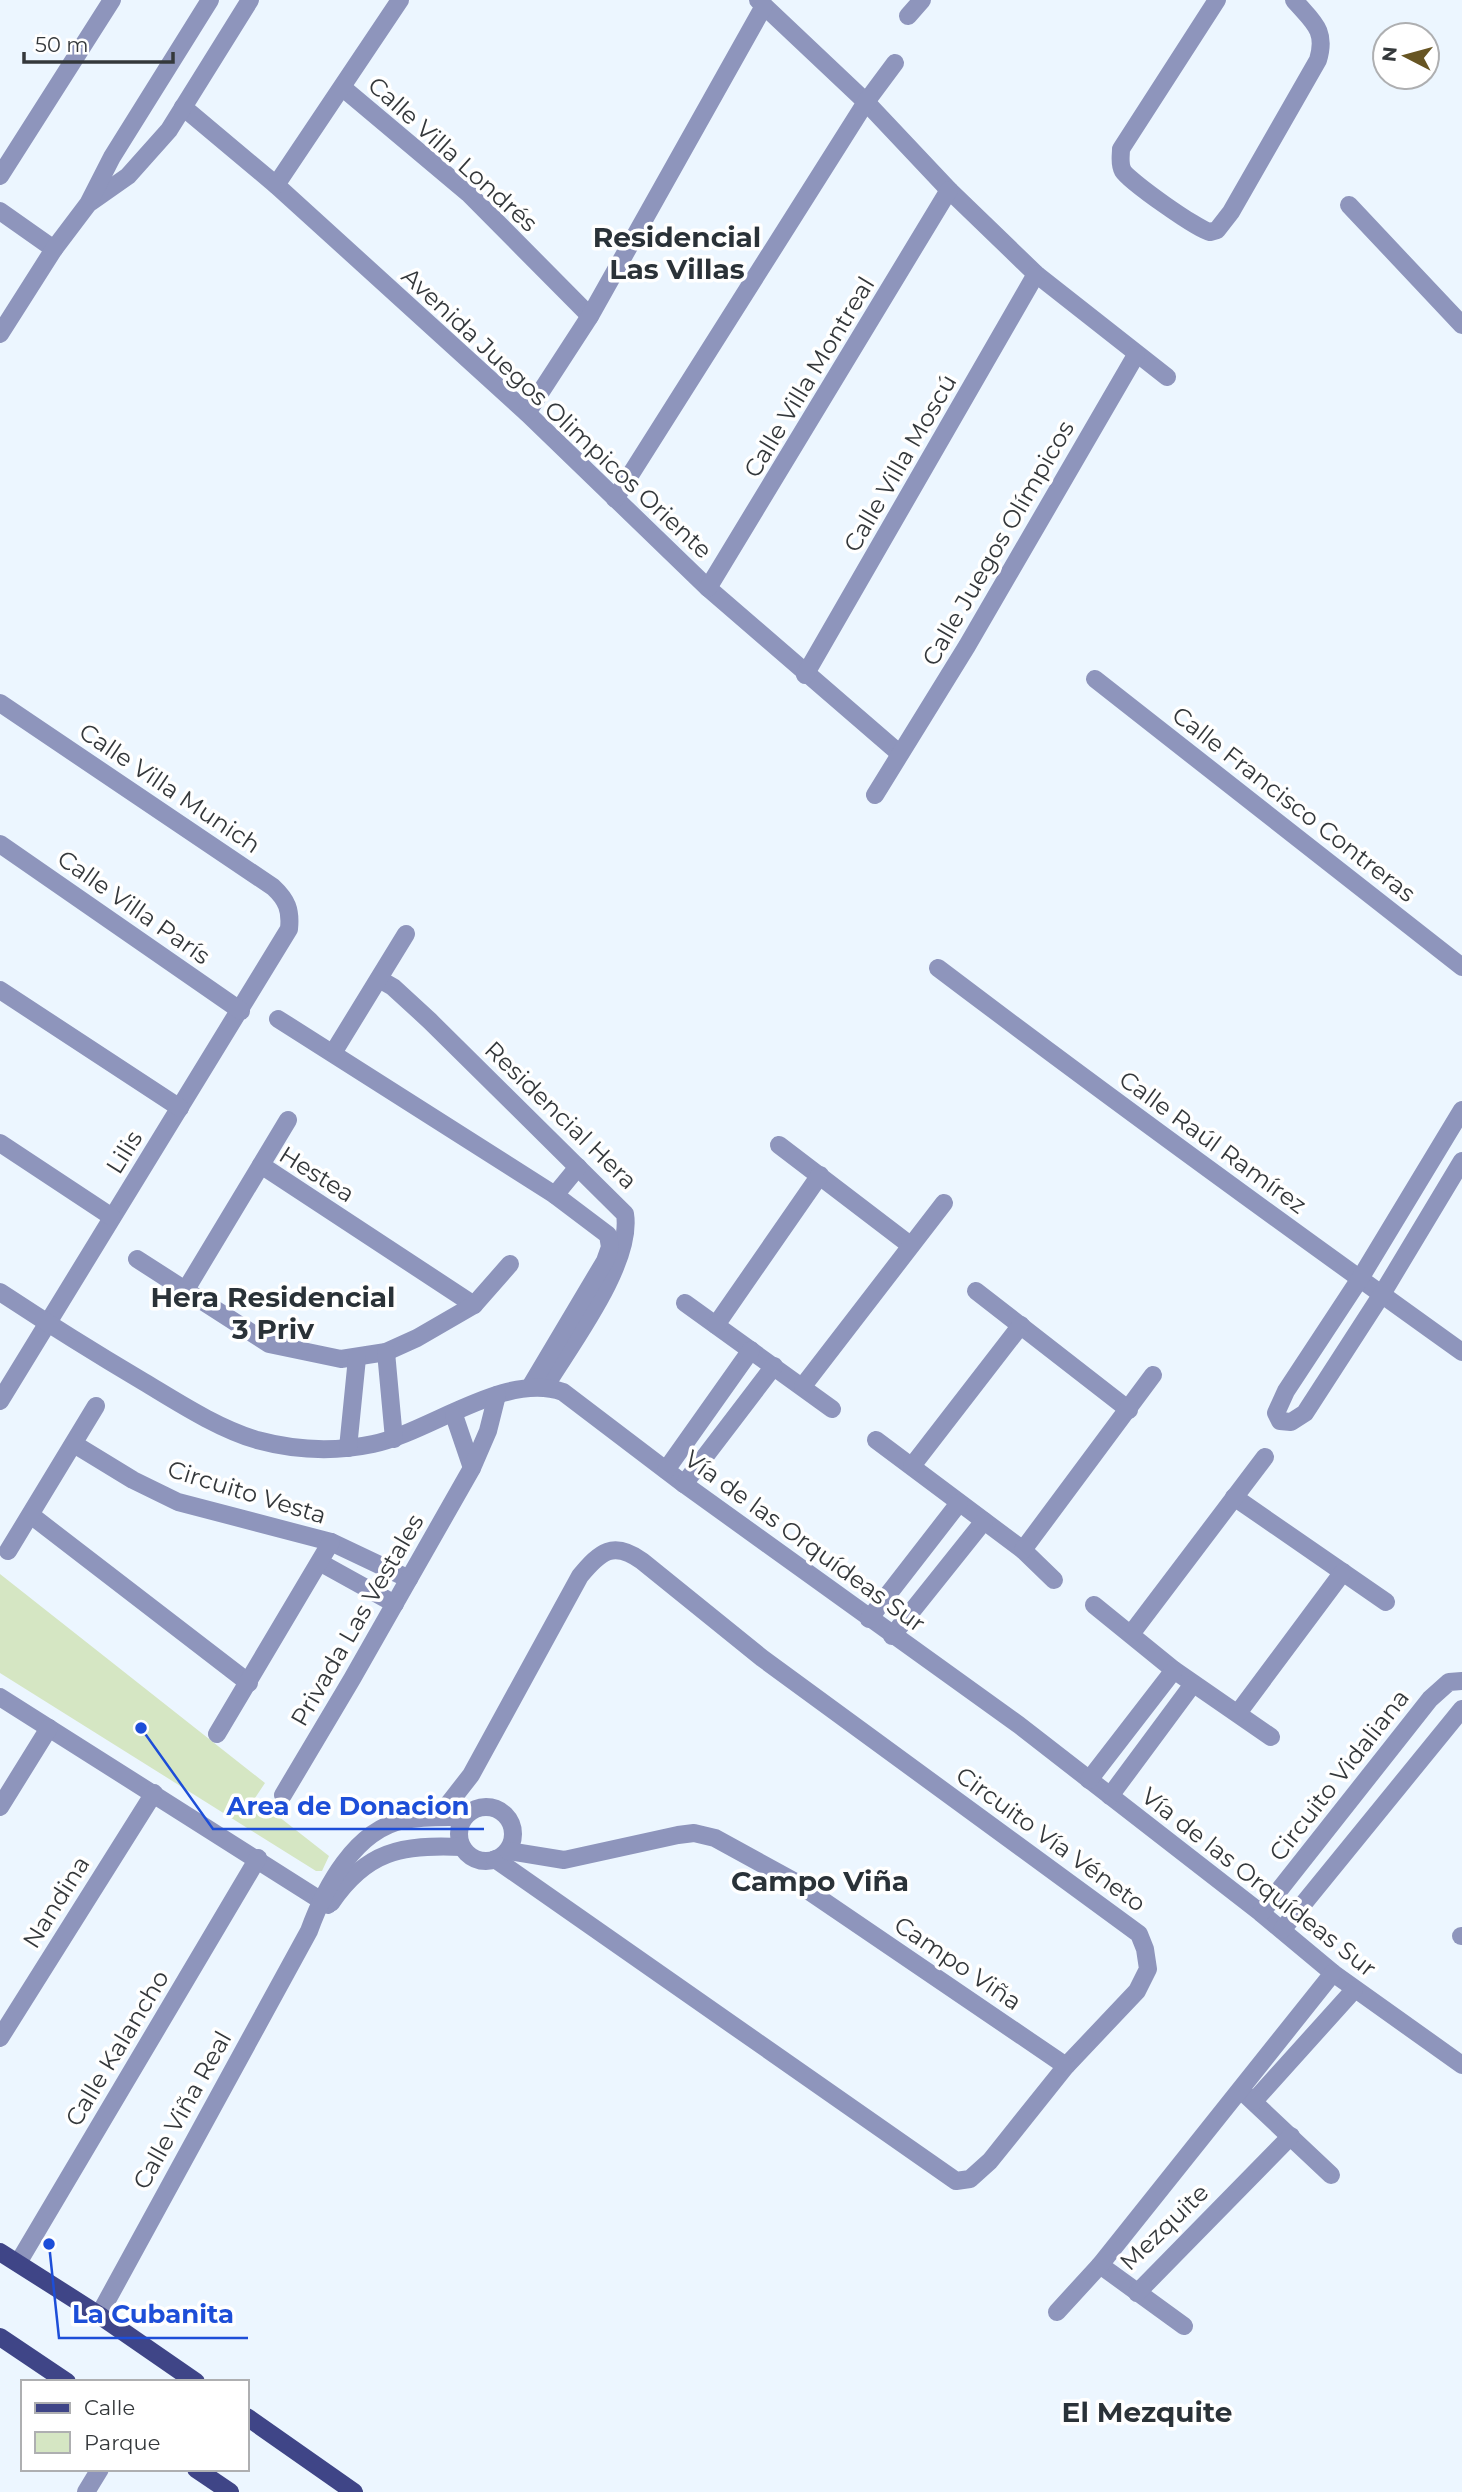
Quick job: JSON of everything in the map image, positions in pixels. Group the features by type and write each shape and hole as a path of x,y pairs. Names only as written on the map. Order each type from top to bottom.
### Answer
{"main road":[{"path":"0,2252 99,2315 192,2380"},
{"path":"0,2337 63,2380"},
{"path":"248,2418 354,2492"},
{"path":"200,2471 230,2492"}],"street":[{"path":"0,176 112,0"},
{"path":"0,334 54,249 88,204 111,157 210,0"},
{"path":"88,204 128,176 169,130 250,0"},
{"path":"276,185 400,0"},
{"path":"908,16 922,0"},
{"path":"1217,0 1121,149 1120,163 1123,172 1133,180 1193,225 1210,232 1217,230 1231,212 1318,60 1323,38 1294,0"},
{"path":"527,413 590,316 761,3 866,102 949,190 1036,274 1167,377"},
{"path":"615,499 866,102 895,63"},
{"name":"Calle Villa Londrés","path":"343,88 468,193 590,316"},
{"name":"Avenida Juegos Olimpicos Oriente","path":"183,107 276,185 527,413 708,588 899,753"},
{"name":"Calle Villa Montreal","path":"708,588 949,190"},
{"path":"1349,205 1462,325"},
{"path":"0,211 54,249"},
{"name":"Calle Villa Moscú","path":"806,675 1036,274"},
{"name":"Calle Juegos Olímpicos","path":"875,795 967,646 1136,355"},
{"name":"Calle Francisco Contreras","path":"1095,679 1462,967"},
{"name":"Calle Villa Munich","path":"0,703 273,887 288,905 289,929"},
{"name":"Calle Villa París","path":"0,844 241,1011"},
{"name":"Lilis","path":"0,1401 289,929"},
{"path":"333,1053 406,934"},
{"name":"Calle Raúl Ramírez","path":"938,968 1268,1214 1361,1277 1462,1352"},
{"name":"Residencial Hera","path":"379,979 393,986 421,1012 625,1214 626,1244 611,1264 538,1387"},
{"path":"0,990 180,1108"},
{"path":"278,1019 555,1195 605,1231 611,1264"},
{"path":"1462,1110 1361,1277 1279,1404 1276,1413 1280,1421 1287,1423 1298,1419 1317,1392 1382,1294 1462,1161"},
{"path":"261,1165 288,1120"},
{"path":"0,1143 112,1217"},
{"path":"779,1145 910,1245"},
{"name":"Hestea","path":"185,1291 261,1165 474,1305"},
{"path":"555,1195 579,1167"},
{"path":"716,1325 820,1175"},
{"path":"803,1386 944,1203"},
{"path":"137,1259 269,1344 320,1356 357,1358 386,1352 417,1338 474,1305 510,1264"},
{"path":"976,1291 1129,1410"},
{"path":"0,1292 48,1324 206,1418 255,1439 290,1447 348,1448 394,1439 497,1395 538,1387"},
{"path":"685,1303 832,1409"},
{"path":"912,1466 1020,1325"},
{"path":"666,1470 751,1350"},
{"path":"386,1352 394,1439"},
{"path":"348,1448 357,1358"},
{"path":"684,1485 774,1366"},
{"path":"1023,1550 1153,1375"},
{"path":"1295,1379 1317,1392"},
{"name":"Vía de las Orquídeas Sur","path":"538,1387 572,1397 684,1485 1019,1725 1261,1913 1354,1990 1462,2066"},
{"name":"Privada Las Vestales","path":"283,1795 472,1468 488,1431 497,1395"},
{"path":"8,1551 32,1516 96,1406"},
{"path":"454,1415 472,1468"},
{"path":"876,1440 1023,1550 1054,1580"},
{"name":"Circuito Vesta","path":"74,1444 133,1480 178,1502 331,1542 409,1579"},
{"path":"1131,1634 1265,1457"},
{"path":"1234,1497 1386,1602"},
{"path":"869,1619 959,1503"},
{"path":"32,1516 249,1683"},
{"path":"892,1636 984,1521"},
{"path":"217,1734 321,1563 331,1542"},
{"name":"Circuito Vía Véneto","path":"439,1816 471,1775 580,1576 604,1553 613,1550 630,1552 762,1658 1139,1934 1147,1961 1146,1978 1126,2004 1066,2066 984,2167 965,2181 951,2180 502,1855"},
{"path":"321,1563 395,1604"},
{"path":"1238,1713 1343,1572"},
{"path":"1094,1605 1174,1670 1271,1737"},
{"path":"1088,1780 1174,1670"},
{"name":"Circuito Vidaliana","path":"1261,1913 1430,1699 1449,1682 1462,1681"},
{"path":"1110,1796 1193,1684"},
{"path":"0,1696 325,1903"},
{"name":"Circuito Vidaliana","path":"1282,1930 1462,1709"},
{"path":"0,1807 49,1728"},
{"name":"Nandina","path":"0,2038 154,1793"},
{"path":"486,1806 505,1813 513,1831 502,1855 477,1860 462,1847 458,1832 464,1817 476,1808 486,1806"},
{"path":"325,1903 350,1856 373,1833 404,1820 439,1816 464,1817"},
{"name":"Campo Viña","path":"502,1855 564,1860 678,1835 694,1833 715,1838 797,1883 1066,2066"},
{"path":"325,1903 355,1872 378,1858 430,1846 462,1847"},
{"name":"Calle Kalancho","path":"18,2263 258,1858"},
{"name":"Calle Viña Real","path":"99,2315 325,1903"},
{"name":"Mezquite","path":"1247,2096 1333,1973"},
{"name":"Mezquite","path":"1291,2136 1138,2293 1100,2265 1247,2096 1354,1990"},
{"path":"1247,2096 1331,2175"},
{"path":"1057,2312 1100,2265"},
{"path":"1138,2293 1184,2326"},
{"path":"86,2492 99,2471"}],"green space":[{"path":"0,1574 265,1783 255,1798 329,1856 322,1871 316,1871 0,1673"}],"place":[{"name":"Area de Donacion","path":"141,1728"},
{"name":"La Cubanita","path":"49,2244"}],"district":[{"name":"Residencial Las Villas","path":"677,253"},
{"name":"Hera Residencial 3 Priv","path":"273,1313"},
{"name":"Campo Viña","path":"820,1881"},
{"name":"El Mezquite","path":"1147,2412"}]}
